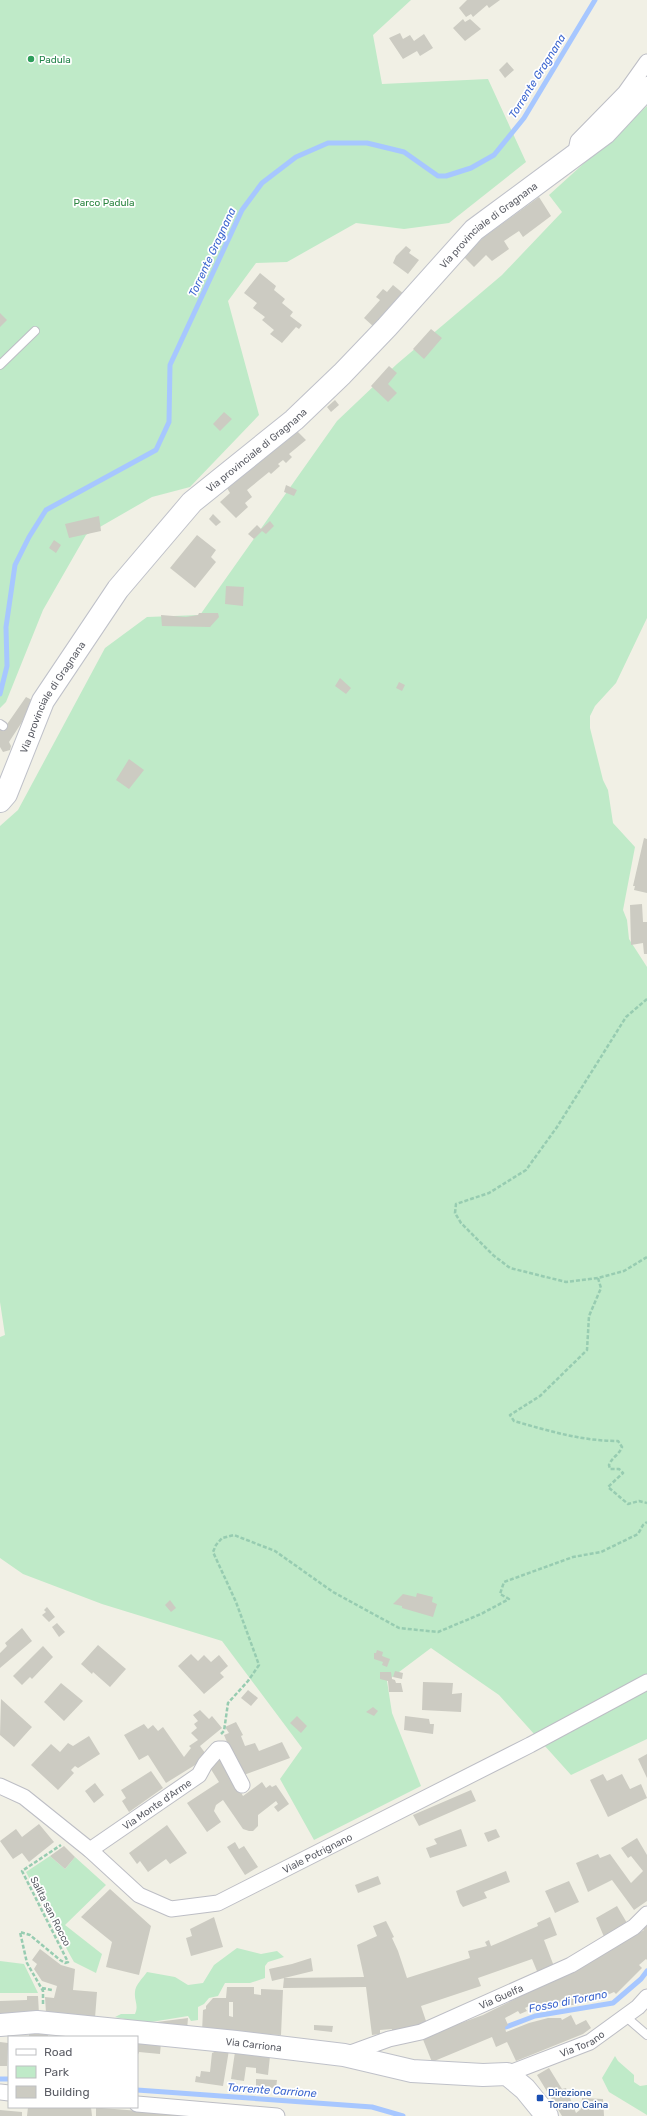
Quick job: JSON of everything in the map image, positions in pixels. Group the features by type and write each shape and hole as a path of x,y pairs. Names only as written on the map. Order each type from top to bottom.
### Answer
{"main road":[{"name":"Via provinciale di Gragnana","path":"0,801 6,794 43,701 118,589 192,502 294,420 342,374 387,327 474,230 604,133 647,88"},
{"name":"Via Carriona","path":"0,2025 43,2022 344,2055 412,2071 483,2075 507,2074"},
{"path":"507,2074 525,2089 547,2116"}],"street":[{"path":"579,152 577,146 578,141 625,93 647,62"},
{"name":"Viale Potrignano","path":"0,1786 24,1797 90,1850 139,1895 171,1908 218,1903 530,1745 647,1682"},
{"path":"218,1749 223,1749 242,1785"},
{"name":"Via Monte d'Arme","path":"90,1850 198,1775 218,1749"},
{"name":"Via Guelfa","path":"344,2055 389,2039 421,2032 558,1971 634,1926 647,1914"},
{"name":"Via Torano","path":"507,2074 590,2042 625,2016 647,1997"},
{"path":"138,2104 277,2116"}],"lane":[{"path":"0,365 35,331"},
{"path":"625,2016 647,2035"}],"path":[{"path":"647,999 626,1017 557,1127 526,1170 489,1193 456,1204 455,1213 461,1223 493,1255 510,1268 566,1282 598,1278 624,1271 647,1257"},
{"path":"598,1278 601,1288 589,1316 587,1350 540,1396 510,1415 514,1421 571,1436 595,1441 618,1441 622,1447 620,1452 612,1458 609,1464 610,1469 619,1469 623,1473 608,1487 628,1504 639,1501 647,1504"},
{"path":"218,1749 218,1737 224,1731 228,1703 248,1681 259,1665 236,1602 213,1552 216,1545 222,1538 234,1535 275,1551 333,1592 399,1628 438,1632 481,1614 509,1599 500,1594 504,1582 573,1557 601,1552 638,1534 643,1525 647,1522"},
{"name":"Salita san Rocco","path":"43,2022 42,1988 28,1963 20,1932 30,1935 60,1960 68,1962 22,1871 64,1843"},
{"path":"42,1988 52,1990"}],"green space":[{"name":"Parco Padula","path":"0,0 411,0 373,35 382,84 488,79 526,162 449,223 404,229 356,223 287,262 256,263 228,301 259,415 190,487 152,497 86,535 43,610 6,702 0,708"},
{"path":"647,106 647,618 616,683 595,706 590,716 590,728 603,780 608,790 613,823 635,847 623,910 627,920 629,939 647,967 647,1739 571,1775 499,1695 431,1648 387,1681 392,1713 421,1786 314,1840 280,1779 302,1748 222,1641 102,1604 23,1574 0,1558 0,1337 5,1335 0,1302 0,826 18,810 105,648 147,617 200,615 337,421 397,364 502,275 562,212 549,195"},
{"path":"50,1856 65,1869 75,1857 106,1885 65,1925 102,1954 96,1973 74,1962 26,1872"},
{"path":"237,1948 261,1954 277,1951 284,1957 268,1962 265,1966 265,1978 250,1983 225,1983 218,1996 209,1998 204,2004 198,2007 198,2020 191,2021 188,2016 145,2023 115,2017 121,2014 135,2014 137,2008 135,1989 147,1972 175,1977 188,1985 203,1983 214,1965"},
{"path":"0,1961 24,1964 38,1993 0,1993"},
{"path":"615,2056 618,2061 634,2075 634,2082 640,2086 647,2085 647,2115 609,2092 602,2078"}],"building":[{"path":"467,0 500,0 489,8 487,5 473,17 471,14 466,17 459,8"},
{"path":"463,19 465,22 470,19 481,29 465,41 453,28"},
{"path":"400,33 403,39 410,35 414,41 424,34 433,48 420,56 417,51 403,59 389,38"},
{"path":"507,62 514,70 505,78 499,70"},
{"path":"539,197 551,216 523,237 519,231 504,241 509,249 492,261 486,255 474,267 463,256 484,237"},
{"path":"406,246 411,250 409,253 419,260 408,274 393,263 396,256"},
{"path":"260,273 276,286 274,290 285,299 282,303 293,312 290,316 302,325 299,329 296,327 282,343 270,334 274,330 262,320 265,317 253,308 257,303 244,293"},
{"path":"393,285 404,294 374,327 364,318 380,300 376,297 383,289 387,292"},
{"path":"0,313 7,320 0,327"},
{"path":"431,329 442,338 424,359 413,349"},
{"path":"389,366 397,373 388,384 397,393 388,402 371,386"},
{"path":"335,400 339,405 331,412 327,407"},
{"path":"224,412 232,419 220,431 213,424"},
{"path":"296,430 306,440 289,454 292,457 286,463 283,460 278,464 280,466 271,474 269,472 247,490 252,497 245,503 248,507 236,518 220,502 230,493 227,488"},
{"path":"286,485 297,490 294,496 284,492"},
{"path":"213,514 221,522 216,526 209,519"},
{"path":"99,516 101,531 69,538 65,524"},
{"path":"270,521 274,526 266,534 262,531 254,539 248,534 257,525 261,529"},
{"path":"197,535 216,550 211,557 216,562 195,588 170,568"},
{"path":"54,540 61,545 56,553 49,548"},
{"path":"226,586 244,587 243,606 225,604"},
{"path":"199,613 218,613 219,617 210,627 162,626 161,615 186,617 198,615"},
{"path":"340,678 351,688 346,694 335,686"},
{"path":"399,682 405,685 402,691 396,688"},
{"path":"26,697 32,700 22,722 9,742 11,746 10,750 3,752 0,747 0,728 3,730"},
{"path":"129,759 144,770 129,789 116,780"},
{"path":"644,838 647,839 647,893 634,890 635,886 633,886"},
{"path":"642,904 643,922 647,922 647,954 644,954 643,943 631,945 630,905"},
{"path":"417,1593 433,1597 432,1602 437,1604 433,1617 393,1604 403,1594 416,1597"},
{"path":"170,1600 176,1608 171,1612 165,1605"},
{"path":"47,1607 55,1617 49,1622 42,1615 46,1612 44,1610"},
{"path":"57,1623 65,1632 59,1637 52,1627"},
{"path":"22,1628 32,1641 0,1668 0,1653 7,1646 5,1643"},
{"path":"98,1645 126,1669 110,1687 81,1664"},
{"path":"43,1646 53,1657 32,1679 30,1677 22,1685 13,1676"},
{"path":"377,1650 383,1652 382,1656 390,1659 387,1667 382,1665 383,1662 374,1659 374,1653 376,1653"},
{"path":"191,1654 198,1661 204,1655 211,1662 219,1655 228,1666 220,1673 224,1677 204,1694 178,1666"},
{"path":"395,1671 403,1673 402,1679 393,1677"},
{"path":"380,1672 391,1672 392,1679 395,1680 396,1683 401,1683 403,1692 389,1692 388,1681 380,1679"},
{"path":"423,1682 453,1683 452,1694 462,1693 461,1712 422,1710"},
{"path":"61,1683 83,1701 64,1721 44,1702"},
{"path":"248,1690 258,1698 251,1706 241,1698"},
{"path":"1,1699 32,1727 14,1747 0,1735"},
{"path":"373,1707 378,1711 374,1716 366,1712"},
{"path":"200,1710 209,1719 212,1716 222,1728 200,1746 208,1757 166,1783 148,1755 139,1760 124,1735 144,1724 148,1729 153,1725 158,1731 163,1727 184,1757 191,1748 189,1746 198,1740 191,1733 197,1728 194,1724 198,1721 193,1715"},
{"path":"297,1716 307,1726 301,1733 290,1723"},
{"path":"405,1716 429,1719 430,1724 434,1724 433,1734 404,1730"},
{"path":"236,1722 243,1735 241,1736 245,1746 255,1743 259,1751 282,1742 290,1758 241,1776 224,1735 229,1733 225,1727"},
{"path":"89,1736 100,1754 78,1768 75,1766 71,1770 74,1773 58,1790 31,1765 51,1744 60,1752 68,1743 73,1746"},
{"path":"647,1754 647,1778 638,1759"},
{"path":"220,1755 243,1796 262,1782 266,1788 270,1785 272,1787 276,1785 289,1804 278,1812 274,1807 278,1804 276,1801 258,1815 258,1826 253,1831 249,1831 243,1829 223,1800 216,1805 214,1811 221,1822 207,1832 187,1803 219,1782 207,1763"},
{"path":"151,1771 163,1788 129,1812 122,1801 126,1798 121,1790"},
{"path":"603,1774 607,1781 622,1774 630,1789 641,1784 647,1798 608,1817 590,1780"},
{"path":"95,1783 104,1795 94,1803 85,1791"},
{"path":"471,1790 476,1801 419,1826 413,1815"},
{"path":"39,1824 54,1842 29,1862 22,1853 13,1859 0,1841 16,1829 22,1837"},
{"path":"167,1825 187,1853 170,1864 166,1859 148,1872 140,1861 137,1864 129,1853"},
{"path":"461,1829 467,1846 430,1858 426,1848 437,1844 434,1839"},
{"path":"496,1829 500,1837 488,1842 484,1833"},
{"path":"637,1838 647,1855 647,1901 634,1910 612,1880 588,1892 576,1863 598,1854 600,1858 610,1854 631,1883 643,1871 631,1856 628,1858 621,1848"},
{"path":"235,1842 239,1849 244,1846 258,1867 245,1875 227,1847"},
{"path":"64,1846 75,1857 65,1869 50,1856"},
{"path":"506,1871 510,1882 484,1892 487,1898 463,1907 456,1891"},
{"path":"378,1876 381,1884 358,1893 355,1885"},
{"path":"569,1881 579,1902 555,1913 545,1891"},
{"path":"110,1889 151,1926 139,1975 106,1967 112,1942 81,1917"},
{"path":"617,1906 627,1923 605,1939 596,1918"},
{"path":"214,1917 223,1947 191,1956 186,1938 192,1936 190,1929"},
{"path":"550,1917 557,1935 544,1940 555,1969 539,1976 532,1959 478,1978 481,1986 421,2006 427,2024 392,2032 392,2029 380,2030 380,2034 372,2035 366,1987 283,1988 284,1978 364,1977 357,1945 377,1936 373,1926 386,1921 394,1937 392,1938 407,1978 470,1958 468,1951 487,1946 485,1942 489,1940 491,1946 538,1926 537,1923"},
{"path":"647,1922 647,1960 646,1959 639,1965 642,1968 616,1994 614,1992 594,2001 573,2005 548,2006 538,2010 535,2003 525,2008 527,2011 520,2014 518,2011 505,2018 508,2025 505,2027 506,2032 529,2023 548,2018 561,2018 562,2020 571,2015 576,2025 586,2020 591,2028 583,2034 516,2061 507,2042 496,2047 492,2037 432,2062 422,2037 483,2015 529,1992 629,1939 644,1930 641,1927"},
{"path":"40,1949 61,1965 75,1969 73,1990 97,1992 95,2018 46,2013 45,1997 54,1998 57,1986 42,1981 34,1969 37,1964 32,1960"},
{"path":"311,1958 313,1971 272,1981 269,1969"},
{"path":"227,1987 254,1987 254,1994 261,1995 261,1989 283,1990 281,2035 202,2032 203,2010 206,2009 206,2006 213,1998 226,1998","holes":["229,2002 233,2002 233,2017 229,2016"]},
{"path":"27,1996 38,1996 39,2014 0,2016 0,2001 27,2000"},
{"path":"188,2018 187,2030 156,2028 157,2022"},
{"path":"314,2025 333,2026 332,2032 314,2030"},
{"path":"29,2027 48,2028 48,2036 29,2036"},
{"path":"138,2040 161,2043 160,2054 139,2052 138,2054"},
{"path":"0,2042 8,2043 7,2066 0,2066"},
{"path":"221,2049 229,2050 223,2086 195,2082 196,2076 200,2077 201,2071 210,2072 212,2053"},
{"path":"235,2052 270,2056 268,2075 256,2073 256,2068 246,2067 244,2081 231,2079"},
{"path":"549,2068 562,2089 566,2088 576,2113 581,2109 582,2098 603,2099 604,2116 562,2116 537,2075"},
{"path":"256,2079 277,2080 276,2088 256,2087"},
{"path":"28,2108 91,2108 92,2116 27,2116"},
{"path":"96,2108 177,2114 177,2116 96,2116"},
{"path":"0,2110 22,2112 22,2116 0,2116"}],"waterway":[{"name":"Torrente Gragnana","path":"0,694 7,666 6,627 15,565 29,537 46,510 156,450 169,422 170,365 242,210 262,183 296,157 328,143 367,143 404,152 438,176 446,176 471,168 494,155 524,118 595,0"},
{"name":"Fosso di Torano","path":"506,2027 535,2016 613,2003 641,1979 647,1971"},
{"name":"Torrente Carrione","path":"0,2079 8,2079"},
{"name":"Torrente Carrione","path":"138,2090 372,2107 403,2116"}],"place":[{"name":"Padula","path":"31,59"},
{"name":"Direzione Torano Caina","path":"540,2098"}]}
